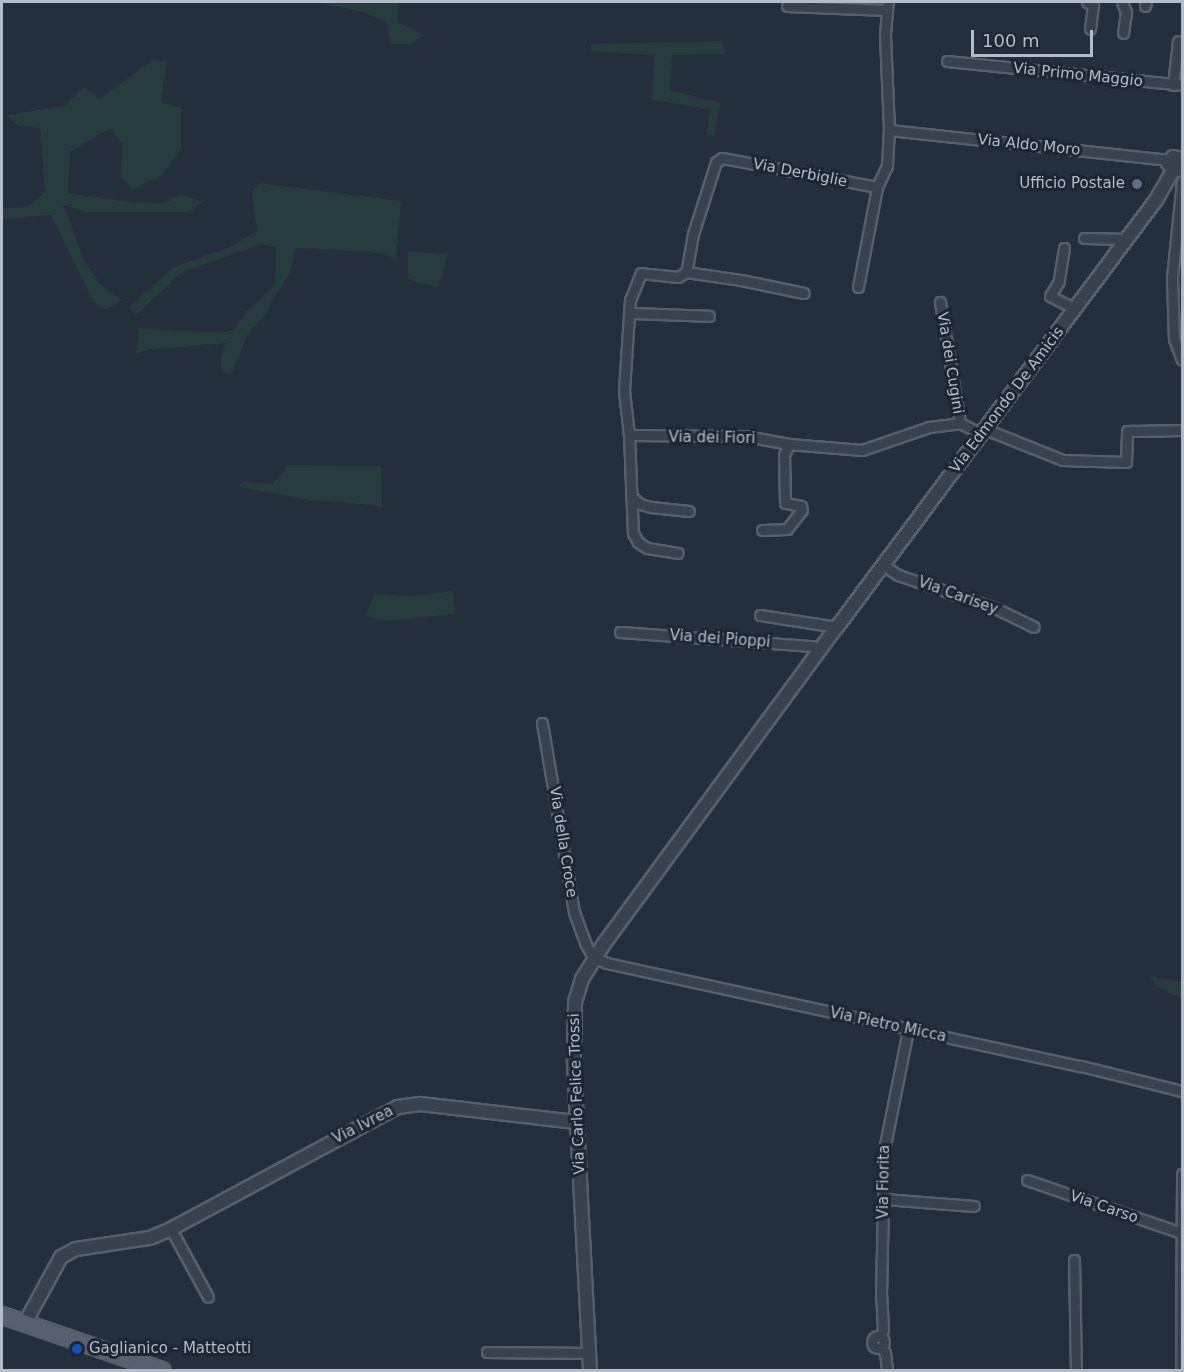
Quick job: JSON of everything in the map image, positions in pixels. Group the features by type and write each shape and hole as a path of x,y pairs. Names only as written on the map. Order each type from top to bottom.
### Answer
{"main road":[{"path":"2,1315 162,1371"}],"street":[{"path":"1087,2 1093,5 1090,29"},
{"path":"1122,2 1126,12 1123,33"},
{"path":"787,6 887,6 885,34 889,130 887,165 877,187 858,287"},
{"name":"Via Primo Maggio","path":"947,61 1178,85 1178,41"},
{"name":"Via Aldo Moro","path":"889,130 1179,165"},
{"name":"Via Derbiglie","path":"686,272 693,234 716,162 722,158 877,187"},
{"name":"Via Edmondo De Amicis","path":"771,718 1127,239 1179,165"},
{"path":"1182,181 1174,339 1182,360"},
{"path":"1084,238 1127,239"},
{"path":"1064,248 1059,281 1050,296 1075,309"},
{"path":"678,553 646,548 638,542 633,533 629,435 624,391 630,300 641,273 678,277 686,272 804,293"},
{"name":"Via dei Cugini","path":"940,302 960,423"},
{"path":"629,314 709,315"},
{"path":"960,423 1063,460 1126,462 1127,431 1182,430"},
{"name":"Via dei Fiori","path":"629,435 745,436 789,444 862,450 876,447 912,431 960,423"},
{"path":"762,530 786,529 802,510 801,506 785,503 784,454 789,444"},
{"path":"632,496 640,504 651,507 689,511"},
{"name":"Via Carisey","path":"883,565 898,575 995,608 1034,627"},
{"path":"760,615 837,627"},
{"name":"Via dei Pioppi","path":"620,632 812,646 820,650"},
{"name":"Via Carlo Felice Trossi","path":"590,1371 576,1122 575,1002 582,979 594,958 771,718"},
{"name":"Via della Croce","path":"542,723 574,912 585,943 594,958"},
{"name":"Via Pietro Micca","path":"594,958 908,1030 1082,1066 1182,1091"},
{"name":"Via Fiorita","path":"887,1371 885,1353 881,1347 874,1347 872,1341 876,1336 881,1337 883,1329 881,1296 884,1150 908,1030"},
{"name":"Via Ivrea","path":"25,1323 61,1257 75,1249 150,1238 171,1229 398,1107 420,1104 576,1122"},
{"path":"1181,1371 1182,1174"},
{"name":"Via Carso","path":"1027,1180 1182,1233"},
{"path":"884,1199 974,1206"},
{"path":"171,1229 208,1296"},
{"path":"1074,1260 1076,1371"},
{"path":"487,1352 590,1353"}],"green space":[{"path":"316,2 399,2 398,22 424,35 410,44 390,44 387,22 362,12"},
{"path":"723,41 725,54 672,55 670,90 720,103 714,136 707,134 710,109 652,100 655,55 591,51 591,44"},
{"path":"153,60 167,62 161,102 181,108 181,148 162,175 133,189 121,178 122,144 110,128 70,152 68,193 130,202 165,203 180,194 202,202 190,212 87,212 63,205 85,262 101,285 122,300 106,310 93,301 51,215 2,219 2,208 28,207 45,192 40,128 18,126 7,115 65,106 84,87 99,99"},
{"path":"259,183 401,201 396,260 386,254 364,251 296,248 289,275 266,314 247,335 229,376 221,370 221,357 226,343 147,350 136,354 139,328 221,333 233,330 247,311 275,285 276,247 261,244 182,272 136,315 129,307 174,267 228,248 257,231 252,192"},
{"path":"408,251 448,255 438,288 408,279"},
{"path":"288,465 381,466 382,506 311,500 239,487 242,481 273,484"},
{"path":"453,591 455,614 389,621 366,616 374,594 411,596"},
{"path":"1150,976 1182,982 1182,999 1156,986"}],"place":[{"name":"Ufficio Postale","path":"1137,184"},
{"name":"Gaglianico - Matteotti","path":"77,1349"}]}
